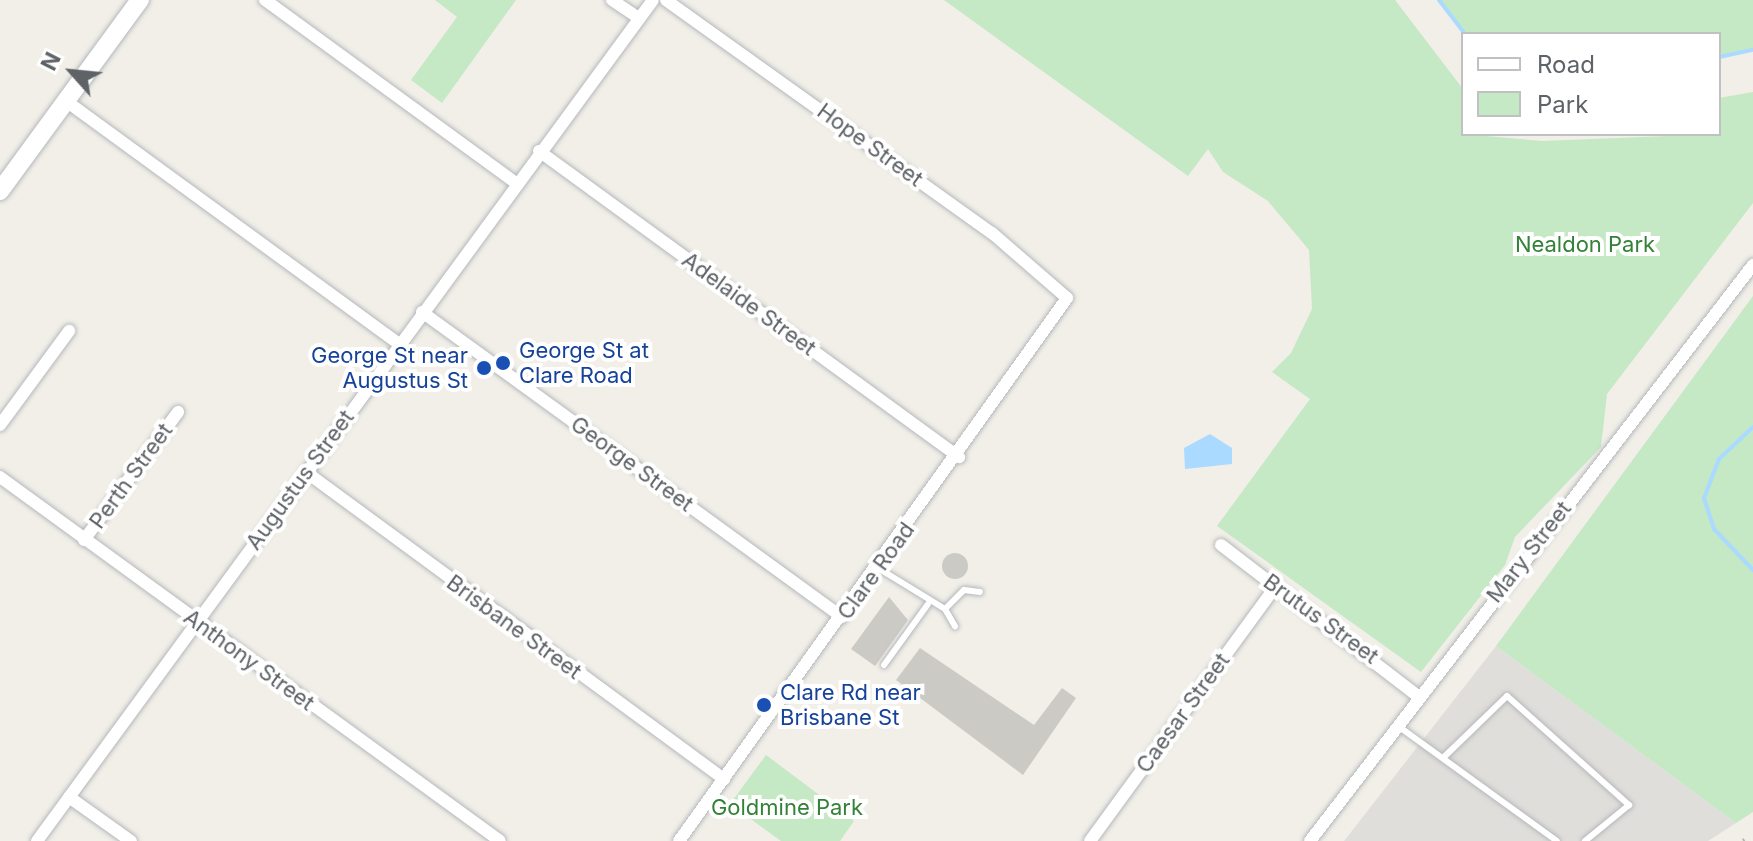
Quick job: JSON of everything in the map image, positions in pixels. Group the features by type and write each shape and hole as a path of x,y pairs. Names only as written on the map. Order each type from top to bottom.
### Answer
{"street":[{"path":"0,191 140,0"},
{"path":"265,0 516,183"},
{"path":"612,0 637,17"},
{"name":"Hope Street","path":"666,0 992,233 1067,298"},
{"name":"Augustus Street","path":"37,841 651,1"},
{"path":"66,101 399,344"},
{"name":"Adelaide Street","path":"539,151 959,457"},
{"name":"Mary Street","path":"1310,841 1418,696 1753,265"},
{"name":"Clare Road","path":"679,841 959,457 1067,298"},
{"name":"George Street","path":"422,312 842,617"},
{"path":"0,425 69,331"},
{"name":"Perth Street","path":"84,540 178,412"},
{"name":"Brisbane Street","path":"306,472 724,779"},
{"name":"Anthony Street","path":"0,477 196,623 500,841"},
{"name":"Brutus Street","path":"1221,545 1418,696"},
{"name":"Caesar Street","path":"1090,841 1276,586"},
{"path":"69,797 131,841"}],"lane":[{"path":"878,568 928,604 945,609 955,626"},
{"path":"945,609 964,590 980,592"},
{"path":"884,665 928,604"},
{"path":"1443,758 1507,696 1629,805 1585,841"},
{"path":"1398,726 1557,841"}],"shaded area":[{"path":"1496,646 1736,823 1708,841 1344,841"}],"green space":[{"path":"435,0 516,0 442,103 411,80 457,17"},
{"name":"Nealdon Park","path":"944,0 1395,0 1461,86 1461,136 1542,141 1721,136 1721,98 1753,92 1753,203 1607,394 1601,447 1515,537 1505,565 1421,672 1217,526 1310,399 1272,372 1291,353 1312,309 1309,250 1268,201 1223,172 1208,149 1188,176"},
{"path":"1439,0 1753,0 1753,50 1721,57 1721,32 1463,32"},
{"path":"1753,296 1753,812 1736,823 1496,646"},
{"name":"Goldmine Park","path":"766,755 854,821 840,841 781,841 730,804"}],"water":[{"path":"1210,434 1232,448 1232,464 1185,469 1184,448"}],"building":[{"path":"955,553 964,557 968,566 964,575 955,579 946,575 942,566 946,557"},
{"path":"889,597 908,620 875,666 851,649"},
{"path":"920,648 1034,725 1062,688 1076,698 1023,775 896,680"}],"waterway":[{"path":"1439,0 1463,32"},
{"path":"1721,57 1753,50"},
{"path":"1753,427 1719,459 1704,498 1714,529 1753,570"}],"railway":[{"path":"1743,841 1753,835"}],"place":[{"name":"George St at Clare Road","path":"503,363"},
{"name":"George St near Augustus St","path":"484,368"},
{"name":"Clare Rd near Brisbane St","path":"764,705"}]}
